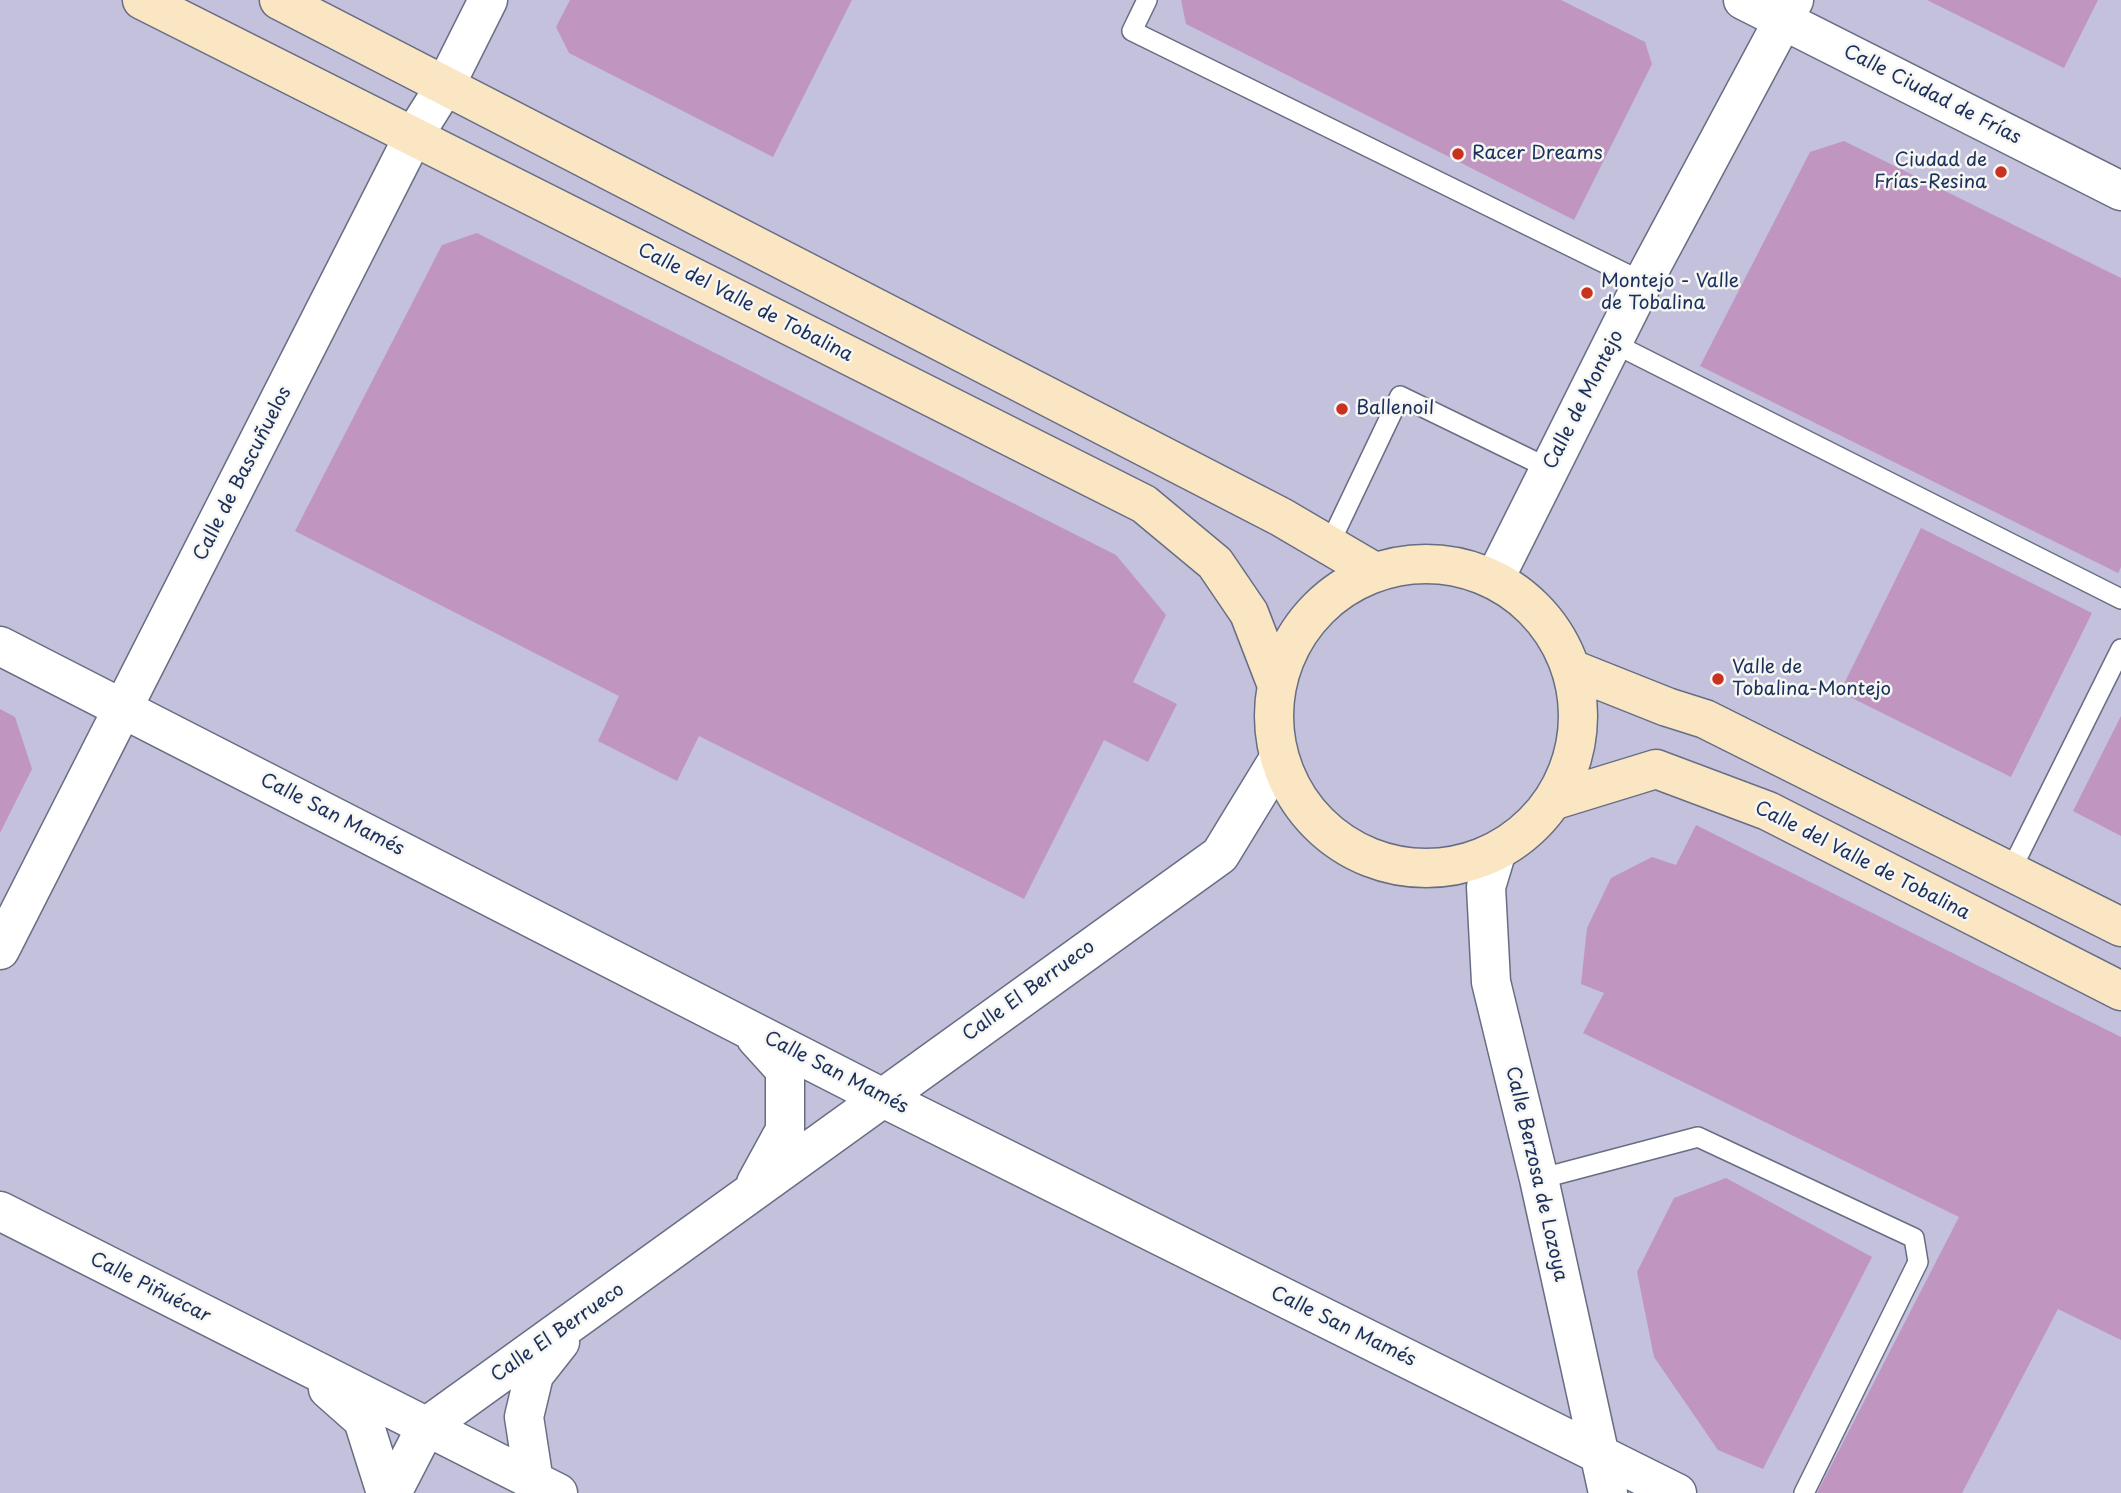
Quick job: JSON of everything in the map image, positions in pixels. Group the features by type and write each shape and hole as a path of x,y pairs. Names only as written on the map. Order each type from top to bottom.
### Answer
{"main road":[{"name":"Calle del Valle de Tobalina","path":"142,0 1144,504 1215,562 1249,613 1276,683"},
{"path":"279,0 1269,510 1373,571"},
{"path":"1408,563 1495,578 1534,606 1565,648 1574,670 1577,746 1555,800 1496,854 1431,871 1369,860 1315,823 1278,760 1273,705 1276,683 1306,620 1373,571 1408,563"},
{"path":"1574,670 1705,719 2121,928"},
{"name":"Calle del Valle de Tobalina","path":"1555,800 1656,769 1769,811 2121,991"}],"street":[{"name":"Calle de Bascuñuelos","path":"0,950 125,709 413,137 445,86 488,0"},
{"name":"Calle Ciudad de Frías","path":"1743,0 1789,10 2121,191"},
{"name":"Calle de Montejo","path":"1495,578 1643,282 1789,10"},
{"name":"Calle San Mamés","path":"0,646 881,1097 1677,1493"},
{"name":"Calle El Berrueco","path":"393,1493 426,1427 577,1321 881,1097 1220,855 1278,760"},
{"name":"Calle Berzosa de Lozoya","path":"1496,854 1486,887 1491,982 1539,1179 1608,1493"},
{"name":"Calle El Berrueco","path":"745,1027 785,1070 785,1130 749,1194"},
{"name":"Calle Piñuécar","path":"0,1211 546,1487"},
{"name":"Calle Piñuécar","path":"546,1487 524,1417 534,1375 577,1321"},
{"name":"Calle Piñuécar","path":"300,1365 363,1420 386,1493"}],"lane":[{"path":"1147,0 1132,31 1643,282"},
{"path":"1613,342 2121,599"},
{"path":"1329,545 1400,396 1550,469"},
{"path":"2010,872 2121,649"},
{"path":"1539,1179 1698,1137 1914,1238 1918,1262 1804,1493"}],"shaded area":[{"path":"0,0 2121,0 2121,1493 0,1493"}],"building":[{"path":"570,0 852,0 773,157 569,53 556,27"},
{"path":"1181,0 1561,0 1645,42 1652,64 1574,220 1186,24"},
{"path":"1927,0 2098,0 2064,68"},
{"path":"1844,141 2121,278 2121,567 2118,573 1700,366 1810,152"},
{"path":"477,233 1116,555 1166,615 1133,682 1177,704 1148,762 1104,740 1024,899 699,736 677,781 598,741 619,696 295,531 442,245"},
{"path":"1921,528 2092,613 2011,777 1840,692"},
{"path":"0,709 15,717 32,769 0,833"},
{"path":"2121,716 2121,836 2073,811"},
{"path":"1696,825 2121,1037 2121,1340 2058,1309 1962,1493 1817,1493 1959,1217 1583,1033 1604,993 1581,984 1587,928 1611,878 1652,857 1676,865"},
{"path":"1726,1178 1872,1257 1763,1469 1718,1450 1654,1357 1637,1272 1674,1198"}],"place":[{"name":"Racer Dreams","path":"1458,154"},
{"name":"Ciudad de Frías-Resina","path":"2001,172"},
{"name":"Montejo - Valle de Tobalina","path":"1587,293"},
{"name":"Ballenoil","path":"1342,409"},
{"name":"Valle de Tobalina-Montejo","path":"1718,679"}]}
